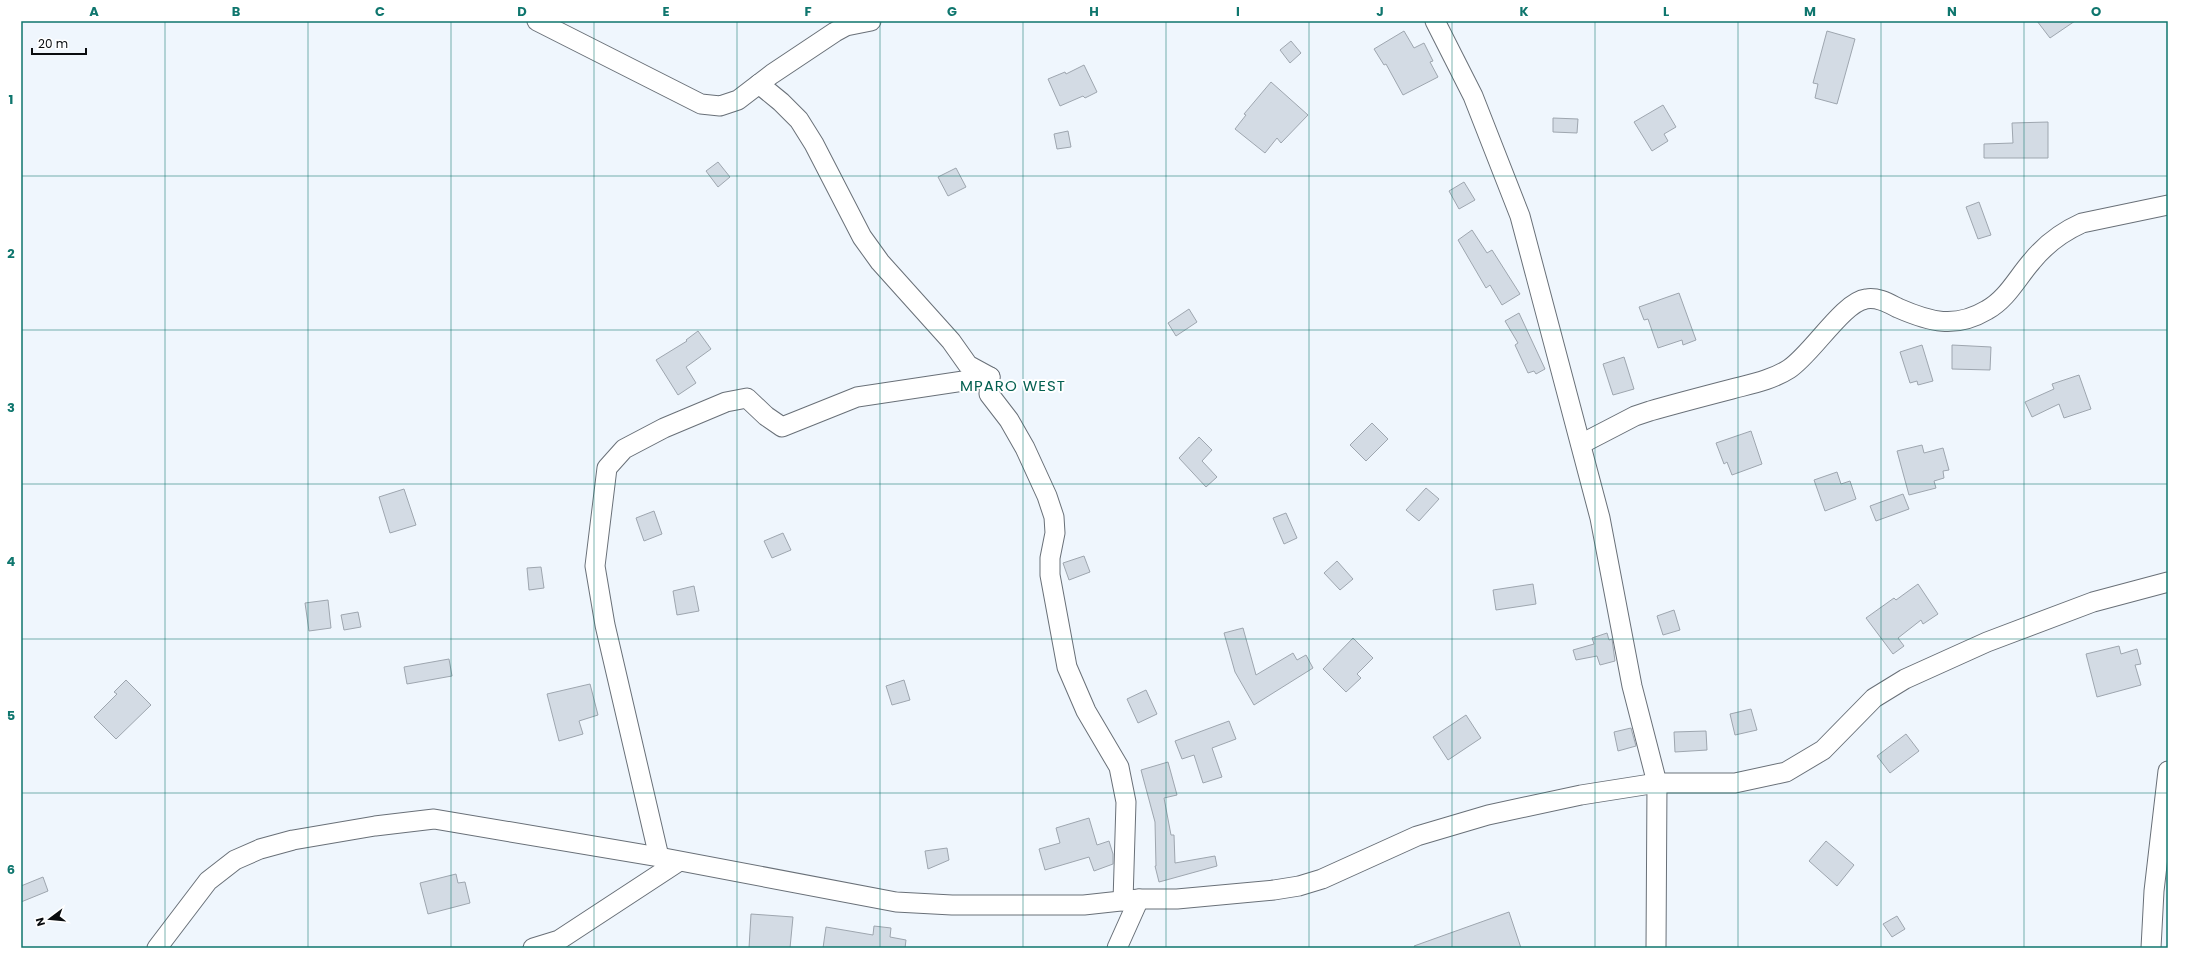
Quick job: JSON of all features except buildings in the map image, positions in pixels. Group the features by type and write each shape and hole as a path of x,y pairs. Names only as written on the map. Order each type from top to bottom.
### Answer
{"street":[{"path":"537,21 701,104 720,106 738,100 835,32 846,26 871,21"},
{"path":"1435,21 1474,96 1520,216 1600,518 1632,686 1657,783 1656,948"},
{"path":"760,84 798,120 814,144 862,237 880,262 951,341 968,365 990,376"},
{"path":"1581,444 1650,411 1770,379 1806,354 1847,309 1856,302 1866,299 1877,299 1924,319 1934,321 1947,322 1973,316 1997,303 2042,250 2070,228 2082,223 2168,205"},
{"path":"659,857 607,632 595,566 608,468 624,449 664,428 726,402 747,398 766,416 782,427 858,397 990,376"},
{"path":"990,376 989,394 1008,420 1025,448 1047,496 1054,517 1055,533 1050,558 1050,574 1067,667 1086,711 1119,768 1126,802 1131,900 1117,948"},
{"path":"157,948 208,881 221,868 235,860 260,849 293,840 375,826 434,820 659,857 678,862 896,902 952,905 1084,905 1131,900 1184,898 1274,890 1299,886 1328,876 1417,836 1488,815 1581,794 1657,783 1736,783 1786,772 1823,750 1874,698 1905,679 1987,642 2093,602 2168,582"},
{"path":"2151,948 2154,891 2168,770"},
{"path":"533,948 560,940 678,862"}],"district":[{"name":"MPARO WEST","path":"1013,385"}]}
